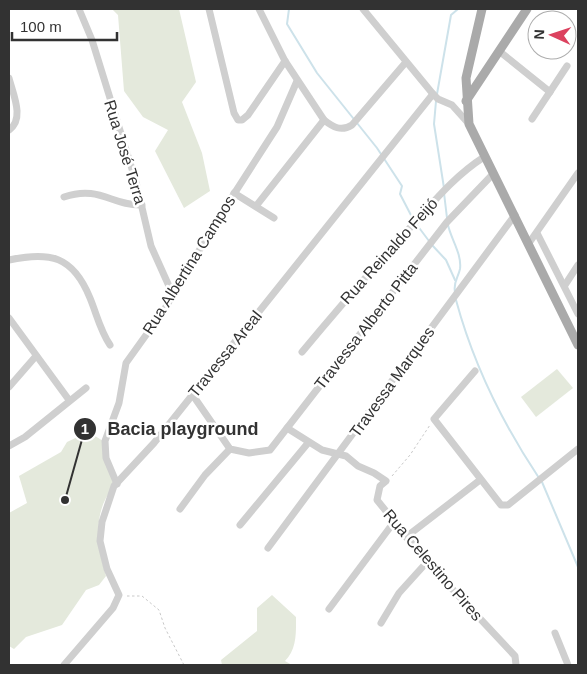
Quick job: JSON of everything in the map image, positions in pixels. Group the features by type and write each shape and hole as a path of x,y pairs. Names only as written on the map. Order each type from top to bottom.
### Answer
{"main road":[{"path":"482,9 469,61 466,101 469,124 578,345"},
{"path":"466,101 527,9"}],"street":[{"name":"Rua José Terra","path":"79,9 92,40 142,205 154,254 173,295"},
{"path":"209,9 234,113 238,120 242,120 248,115 285,61"},
{"path":"259,9 297,81 324,120 337,128 347,128 352,125 406,62"},
{"path":"363,9 435,96 452,105 469,124"},
{"path":"499,52 550,92"},
{"path":"532,119 568,66"},
{"path":"9,78 17,113 14,126 9,130"},
{"name":"Rua Albertina Campos","path":"116,484 106,458 105,448 119,403 123,375 130,357 173,295 234,193 278,127 297,81"},
{"name":"Travessa Areal","path":"119,595 107,569 100,541 106,508 116,484 154,443 388,150 435,96"},
{"path":"256,206 324,120"},
{"name":"Rua Reinaldo Feijó","path":"302,352 350,294 443,190 484,157"},
{"path":"529,243 578,173"},
{"name":"Travessa Alberto Pitta","path":"230,449 237,452 264,452 270,450 447,222 493,174"},
{"path":"64,197 76,193 92,193 129,204 142,205"},
{"path":"234,193 274,218"},
{"name":"Travessa Marques","path":"268,548 340,454 454,295 515,215"},
{"path":"537,233 578,314"},
{"path":"9,260 33,256 57,258 71,268 90,298 98,324 110,345"},
{"path":"565,285 578,265"},
{"path":"9,318 69,400"},
{"path":"9,387 36,356"},
{"path":"475,371 434,419 495,500 503,506 508,505 578,449"},
{"path":"9,446 25,437 86,388"},
{"path":"180,509 206,475 230,449 192,394"},
{"path":"287,428 308,443 322,450 340,454 386,481"},
{"path":"240,525 308,443"},
{"path":"406,536 480,480"},
{"name":"Rua Celestino Pires","path":"386,481 380,486 377,500 427,562 510,650 515,656 516,665"},
{"path":"329,609 394,522"},
{"path":"381,623 399,593 427,562"},
{"path":"64,665 112,608 119,595"},
{"path":"555,633 568,665"}],"path":[{"path":"386,481 400,469 434,419"},
{"path":"119,595 142,596 159,610 165,628 184,665"}],"shaded area":[{"path":"112,9 179,9 196,82 182,102 202,153 210,191 184,208 155,151 168,130 143,117 124,91 118,15"},
{"path":"557,369 573,388 536,417 521,397"},
{"path":"84,434 92,434 103,441 114,486 102,507 98,529 100,553 106,576 99,585 86,590 62,625 26,637 14,649 9,646 9,513 27,503 19,476 61,452 67,442"},
{"path":"272,595 296,617 294,646 285,661 292,665 222,665 221,660 257,631 257,608"}],"waterway":[{"path":"289,9 287,24 317,73 377,148 402,186 400,194 414,221"},
{"path":"437,94 451,15 458,9"},
{"path":"436,101 434,124 444,188"},
{"path":"444,193 447,218"},
{"path":"417,225 429,241"},
{"path":"448,225 460,263 455,292"},
{"path":"432,245 446,260 455,280"},
{"path":"456,300 471,347 490,392 501,415 539,478"},
{"path":"542,482 578,567"}],"place":[{"name":"Bacia playground","path":"65,500"}]}
